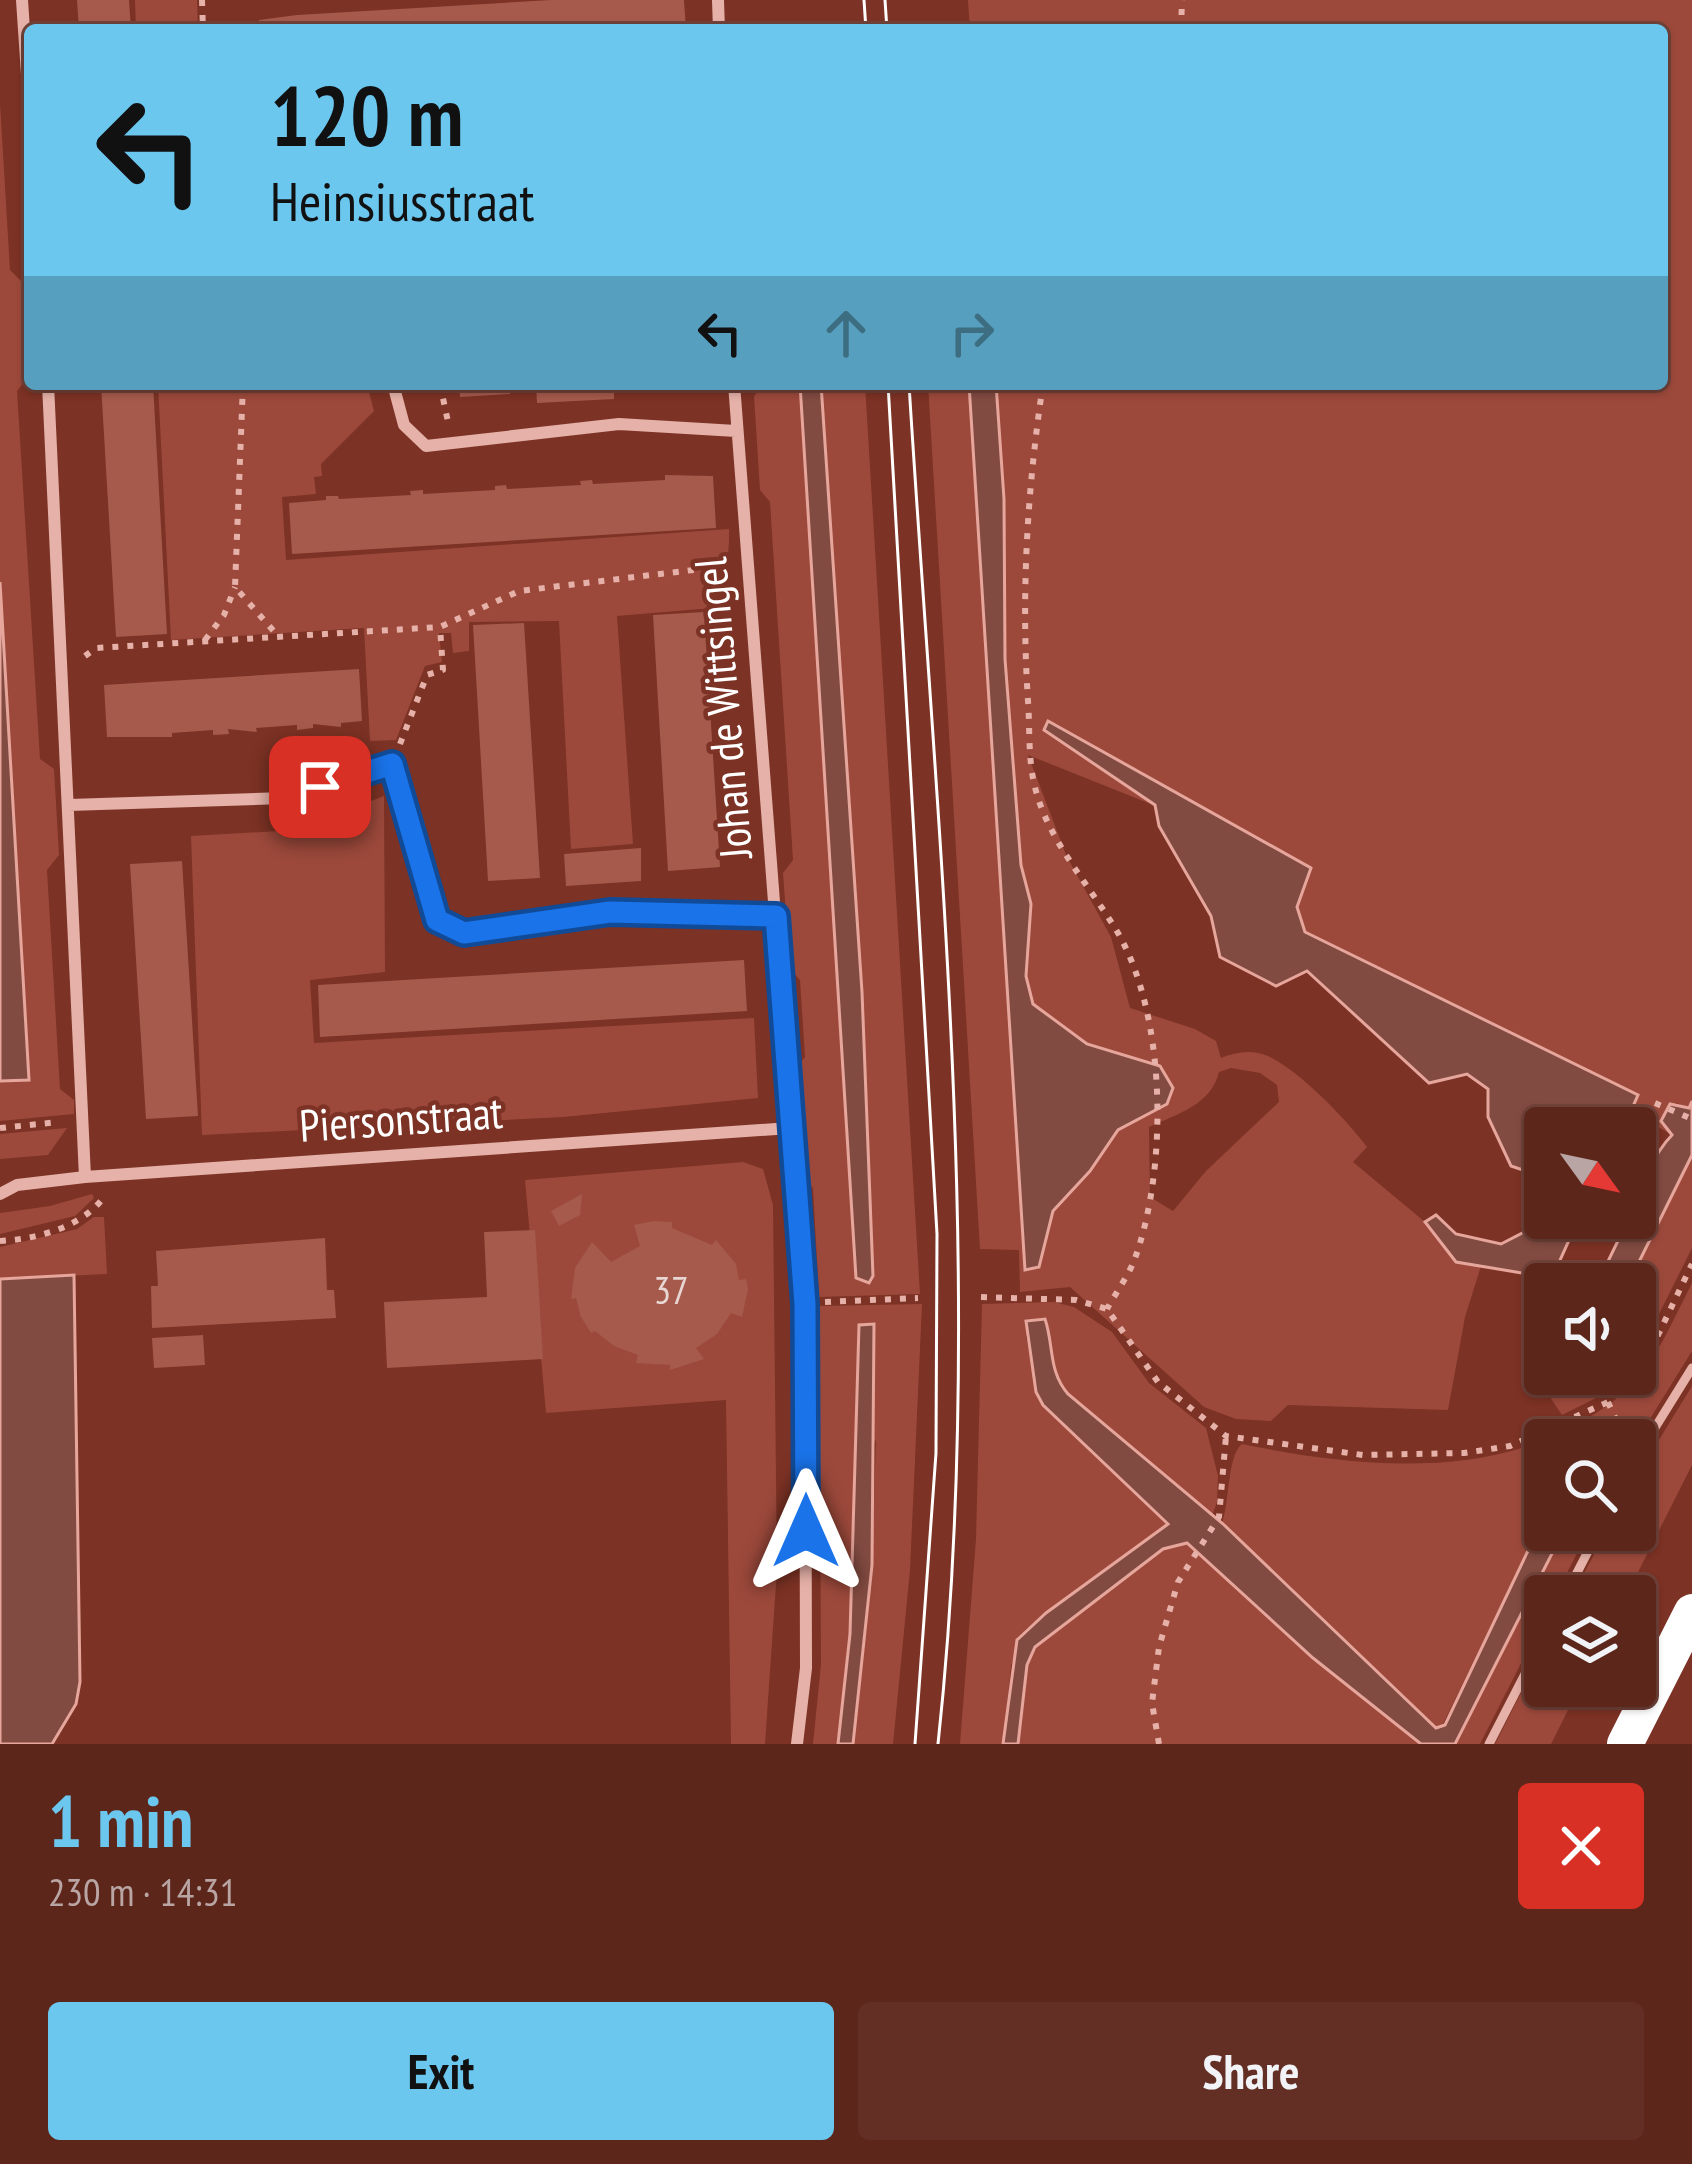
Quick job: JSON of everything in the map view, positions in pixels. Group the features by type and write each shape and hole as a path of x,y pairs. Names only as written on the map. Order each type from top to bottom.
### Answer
{"highway":[{"path":"1625,1744 1692,1612"}],"street":[{"path":"48,390 85,1177"},
{"path":"394,390 404,425 426,446 619,424 736,431"},
{"name":"Johan de Wittsingel","path":"734,390 805,1304 806,1668 797,1744"},
{"path":"69,806 284,798 392,764 437,920 464,933 610,912 776,916"},
{"name":"Piersonstraat","path":"0,1194 17,1185 119,1174 790,1128"},
{"name":"Piersonstraat","path":"0,1180 17,1185"}],"lane":[{"path":"1656,1426 1692,1368"},
{"path":"1490,1744 1524,1677"}],"path":[{"path":"204,641 224,615 236,587 243,390"},
{"path":"441,390 452,442"},
{"path":"1042,390 1031,463 1023,621 1034,782 1051,830 1120,937 1144,1002 1153,1057 1157,1122 1152,1183 1133,1263 1107,1309"},
{"path":"62,671 96,648 440,627 519,591 747,563"},
{"path":"236,587 279,637"},
{"path":"392,764 427,675 443,670 440,627"},
{"path":"1655,1103 1692,1119"},
{"path":"0,1128 80,1120"},
{"path":"0,1241 52,1231 85,1217 119,1174"},
{"path":"981,1297 1076,1300 1107,1309 1158,1382 1226,1436 1363,1455 1464,1454 1510,1446 1608,1402 1632,1380 1649,1354 1692,1264"},
{"path":"805,1304 918,1298"},
{"path":"1608,1402 1616,1419"},
{"path":"1159,1744 1152,1703 1159,1647 1178,1582 1219,1517 1226,1436"}],"shaded area":[{"path":"135,0 197,0 198,24 136,24"},
{"path":"968,0 1692,0 1692,1101 1689,1108 1676,1103 1672,1135 1656,1126 1656,1107 1632,1107 1637,1094 1305,932 1297,907 1311,868 1028,755 1066,855 1111,937 1130,1008 1195,1029 1216,1041 1221,1058 1256,1053 1294,1072 1367,1147 1353,1162 1425,1222 1456,1262 1481,1266 1465,1317 1448,1410 1288,1405 1271,1421 1236,1419 1204,1407 1070,1287 1020,1292 1019,1250 980,1249 928,390 969,390 1026,1269 1039,1267 1053,1211 1090,1171 1118,1130 1166,1104 1033,1004 1026,976 1031,904 1021,865 1005,659 1004,499 996,390 1668,390 1668,24 970,24","holes":["1231,1068 1260,1073 1277,1085 1279,1102 1206,1171 1173,1211 1150,1197 1149,1127 1201,1100 1219,1072"]},
{"path":"0,103 10,270 24,284 24,382 17,391 40,759 54,769 59,855 47,870 60,1089 74,1100 74,1114 0,1121 0,1081 29,1079 0,582"},
{"path":"158,390 369,390 374,411 321,464 322,476 314,477 316,494 282,497 286,560 729,529 724,607 617,616 633,844 571,849 559,621 469,622 469,651 453,653 451,633 439,633 442,662 425,666 396,740 370,741 364,628 171,640"},
{"path":"760,390 800,390 859,1281 873,1276 862,992 821,390 865,390 920,1294 819,1297 813,1188 803,1178 796,1068 805,1057 800,980 790,969 783,873 793,860 770,502 760,490 754,396"},
{"path":"800,390 821,390 862,992 873,1276 869,1283 856,1278"},
{"path":"969,390 996,390 1004,499 1005,659 1021,865 1031,904 1026,976 1033,1004 1087,1044 1160,1066 1173,1088 1167,1104 1118,1130 1090,1171 1053,1211 1039,1267 1025,1270"},
{"path":"0,582 29,1080 0,1081"},
{"path":"1048,721 1311,868 1297,907 1305,932 1638,1095 1633,1107 1524,1107 1524,1170 1511,1166 1488,1117 1488,1089 1467,1074 1429,1083 1307,971 1276,986 1220,957 1211,916 1159,826 1155,805 1044,730"},
{"path":"384,796 385,972 310,980 314,1043 754,1018 758,1098 563,1117 202,1135 191,836 296,830"},
{"path":"1692,1101 1692,1155 1656,1228 1656,1157 1672,1135 1661,1121 1670,1104 1689,1108"},
{"path":"67,1128 48,1155 0,1159 0,1134"},
{"path":"1692,1155 1692,1248 1656,1320 1656,1263 1638,1263 1650,1239 1656,1239 1656,1228"},
{"path":"743,1162 763,1169 773,1205 777,1569 765,1744 731,1744 726,1400 546,1413 525,1180"},
{"path":"92,1194 94,1198 75,1216 0,1234 0,1213"},
{"path":"1436,1215 1456,1234 1501,1244 1524,1232 1524,1239 1570,1239 1559,1263 1524,1263 1524,1273 1456,1262 1425,1222"},
{"path":"94,1217 104,1217 107,1274 0,1279 0,1247 77,1229"},
{"path":"1619,1239 1650,1239 1638,1263 1607,1263"},
{"path":"74,1275 80,1682 76,1704 52,1744 0,1744 0,1279"},
{"path":"1692,1283 1692,1351 1650,1419 1586,1419 1621,1395 1656,1395 1656,1352"},
{"path":"1054,1302 1074,1307 1112,1332 1149,1383 1206,1428 1218,1476 1217,1502 1212,1516 1068,1394 1054,1369 1047,1321 1026,1336 1043,1405 1169,1524 1025,1630 1011,1666 1003,1744 960,1744 976,1539 982,1304"},
{"path":"922,1304 910,1570 893,1744 853,1744 872,1565 876,1439 857,1492 850,1634 838,1744 813,1744 821,1664 819,1306"},
{"path":"1045,1319 1054,1367 1068,1394 1222,1523 1436,1728 1445,1725 1528,1551 1553,1551 1541,1575 1524,1575 1524,1609 1455,1744 1421,1744 1313,1658 1187,1543 1163,1549 1035,1647 1027,1665 1018,1744 1003,1744 1017,1640 1046,1613 1168,1524 1043,1405 1036,1392 1026,1321"},
{"path":"874,1324 872,1565 853,1744 838,1744 850,1634 859,1325"},
{"path":"1692,1386 1692,1465 1656,1536 1656,1445"},
{"path":"1549,1395 1600,1395 1598,1397 1562,1415"},
{"path":"1242,1444 1317,1457 1395,1463 1433,1463 1524,1447 1527,1551 1441,1728 1430,1726 1222,1523 1234,1458"},
{"path":"1187,1543 1313,1658 1421,1744 1018,1744 1027,1665 1035,1647 1163,1549"},
{"path":"1553,1551 1578,1551 1566,1575 1541,1575"},
{"path":"1596,1551 1649,1551 1637,1575 1583,1575"},
{"path":"1524,1609 1524,1657 1480,1744 1455,1744"},
{"path":"1524,1687 1524,1707 1570,1707 1551,1744 1495,1744"}],"building":[{"path":"77,0 129,0 131,24 79,24"},
{"path":"551,0 684,0 686,24 259,24 259,20"},
{"path":"101,390 153,390 167,634 116,637"},
{"path":"459,390 510,390 510,394 460,397"},
{"path":"536,390 614,390 614,399 537,403"},
{"path":"665,475 713,476 716,528 292,554 289,503 326,500 326,496 411,495 410,491 423,490 423,494 495,490 495,486 506,485 507,489 581,485 580,481 592,480 593,484 665,480"},
{"path":"704,612 720,867 668,871 653,615"},
{"path":"524,623 540,878 488,881 473,625"},
{"path":"359,669 362,721 341,723 341,727 313,724 313,728 297,730 297,725 256,728 257,732 228,729 229,734 213,735 213,730 172,733 172,737 107,737 104,685"},
{"path":"641,848 641,881 566,886 564,854"},
{"path":"182,861 198,1116 146,1119 130,864"},
{"path":"744,960 747,1011 320,1037 318,985"},
{"path":"582,1194 580,1215 559,1226 551,1211"},
{"path":"672,1222 672,1228 712,1245 716,1240 736,1264 739,1280 746,1279 748,1289 742,1317 731,1313 717,1334 696,1348 704,1359 670,1370 670,1365 636,1363 638,1355 591,1333 576,1298 571,1299 575,1268 592,1242 611,1262 640,1246 634,1225"},
{"path":"535,1230 543,1359 387,1368 384,1302 487,1297 484,1232"},
{"path":"325,1238 327,1290 334,1290 336,1318 152,1328 151,1286 158,1286 156,1251"},
{"path":"203,1335 205,1365 154,1368 152,1338"}],"tram line":[{"path":"864,0 866,24"},
{"path":"885,0 887,24"},
{"path":"888,390 937,1234 936,1453 915,1744"},
{"path":"909,390 943,894 958,1234 952,1574 938,1744"}],"route":[{"path":"320,787 392,764 437,920 464,933 610,912 776,916 805,1304 806,1531"}]}
